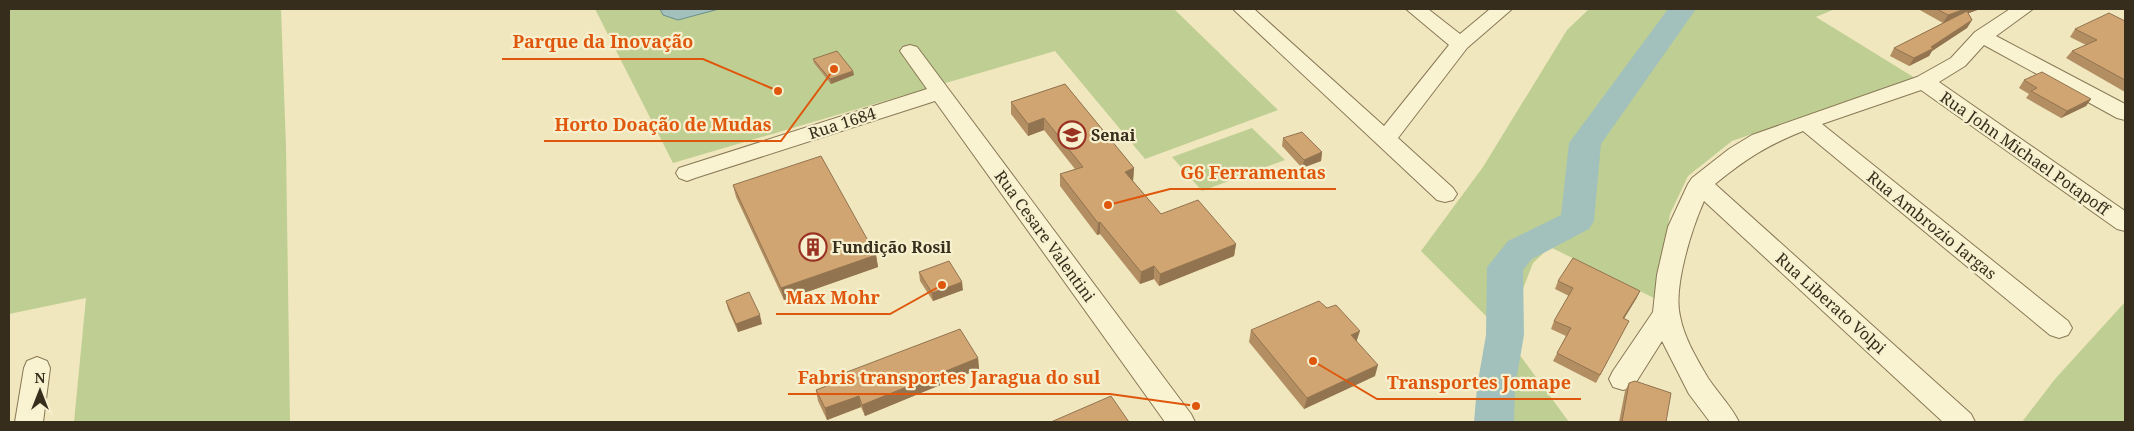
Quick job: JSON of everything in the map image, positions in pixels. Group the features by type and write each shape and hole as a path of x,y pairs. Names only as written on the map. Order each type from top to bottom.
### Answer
{"street":[{"path":"1243,9 1446,194"},
{"path":"1416,9 1460,44"},
{"path":"1386,138 1460,44 1502,9"},
{"path":"1725,422 1698,386 1671,334 1666,313 1669,275 1680,227 1700,184 1736,154 1760,140 1806,122 1924,82 1958,62 1982,36 2018,9"},
{"path":"1982,36 2125,113"},
{"name":"Rua Cesare Valentini","path":"910,51 1181,422"},
{"name":"Rua John Michael Potapoff","path":"1924,82 2125,223"},
{"name":"Rua 1684","path":"687,173 940,92"},
{"name":"Rua Ambrozio Iargas","path":"1806,122 2059,328"},
{"name":"Rua Liberato Volpi","path":"1700,184 1961,422"},
{"path":"1623,379 1666,313"},
{"path":"22,420 37,368"}],"green space":[{"path":"9,9 281,9 286,147 290,422 74,422 86,298 9,314"},
{"path":"595,9 1174,9 1278,110 1145,159 1055,51 673,163"},
{"path":"1589,9 1835,9 1816,17 1915,78 1732,141 1688,176 1670,214 1656,299 1550,247 1533,263 1505,335 1421,251 1483,167 1567,30"},
{"path":"1252,128 1285,160 1202,191 1172,157"},
{"path":"2125,302 2125,422 2022,422 2055,379"},
{"path":"1505,335 1569,422 1494,422 1496,387"}],"water":[{"path":"660,9 719,9 678,20 663,15"}],"building":[{"path":"1937,9 1965,9 1948,15"},
{"path":"1967,11 1972,20 1931,47 1934,48 1914,58 1894,48"},
{"path":"2109,13 2125,21 2125,80 2072,51 2097,40 2075,29"},
{"path":"837,51 853,71 830,79 813,59"},
{"path":"2042,72 2091,99 2067,111 2031,91 2037,88 2024,80"},
{"path":"1065,84 1134,168 1125,172 1161,214 1198,200 1236,244 1160,274 1154,266 1141,272 1100,222 1098,223 1060,174 1083,167 1044,118 1028,124 1011,102"},
{"path":"1302,132 1322,152 1304,160 1283,138"},
{"name":"Fundição Rosil","path":"821,156 876,255 781,288 733,185"},
{"path":"1573,258 1640,291 1623,318 1629,321 1600,375 1557,353 1571,328 1554,321 1573,288 1558,281"},
{"path":"949,261 962,282 932,293 919,272"},
{"path":"749,292 760,315 736,324 726,301"},
{"path":"1319,301 1327,308 1336,305 1360,331 1351,335 1378,365 1307,398 1251,330"},
{"path":"960,329 978,358 862,405 859,396 825,408 816,390 850,377 847,372"},
{"path":"1635,381 1671,393 1666,422 1622,422 1629,383"},
{"path":"1111,396 1129,422 1051,422"}],"waterway":[{"path":"1494,422 1496,387 1505,335 1505,267 1520,250 1577,221 1585,143 1682,9"}],"place":[{"name":"Horto Doação de Mudas","path":"834,69"},
{"name":"Parque da Inovação","path":"778,91"},
{"name":"Senai","path":"1072,135"},
{"name":"G6 Ferramentas","path":"1108,205"},
{"name":"Fundição Rosil","path":"813,247"},
{"name":"Max Mohr","path":"942,285"},
{"name":"Transportes Jomape","path":"1313,361"},
{"name":"Fabris transportes Jaragua do sul","path":"1196,406"}]}
